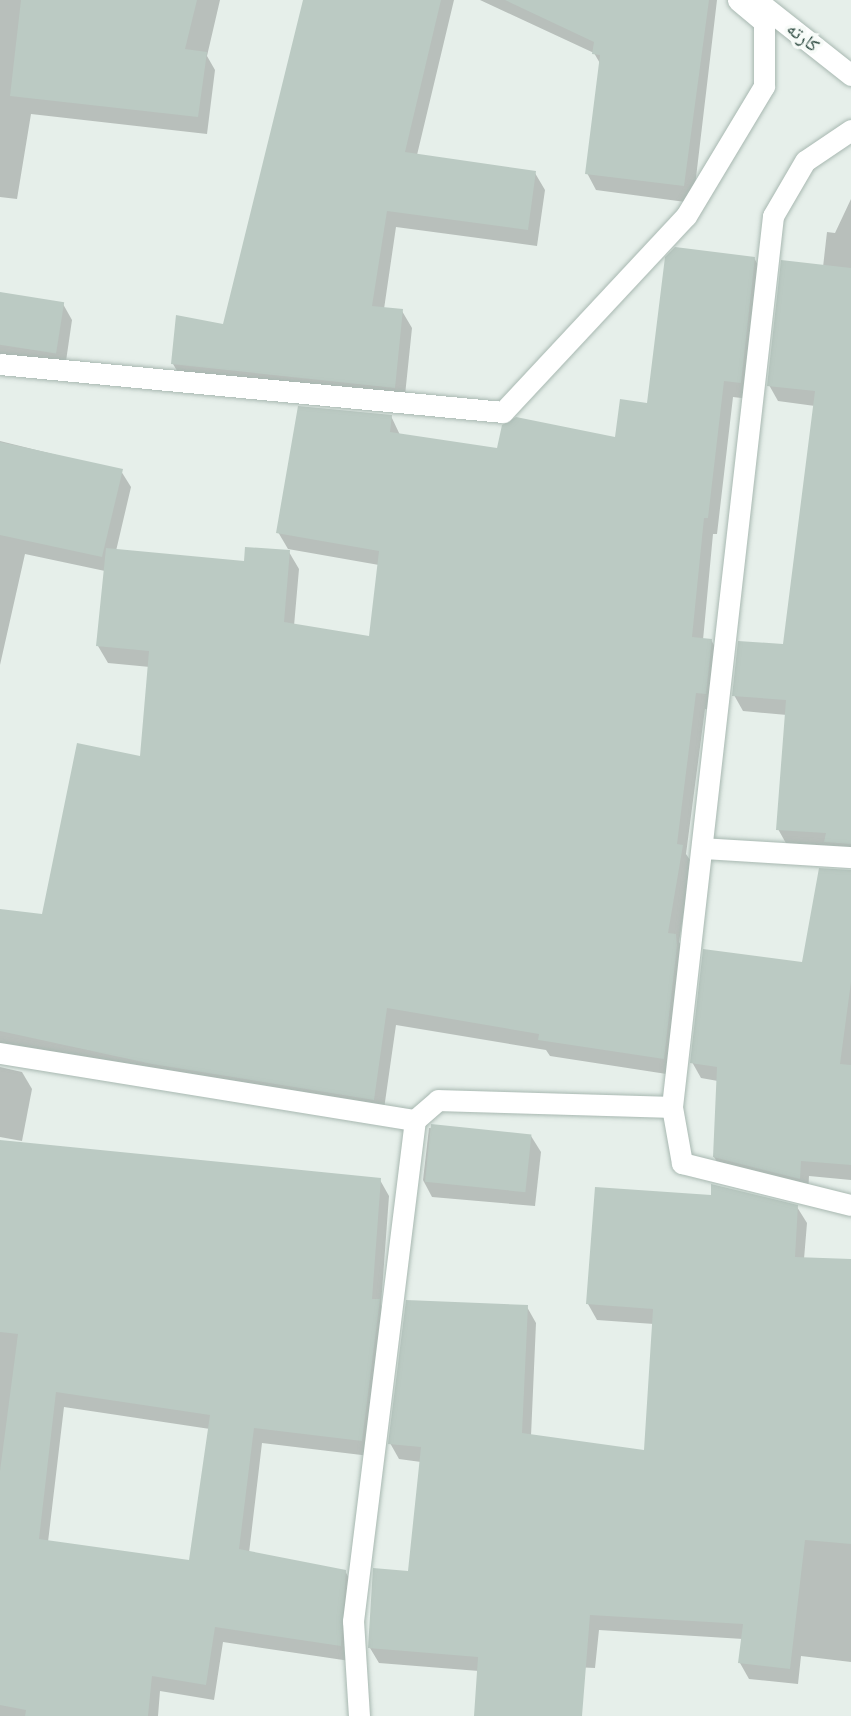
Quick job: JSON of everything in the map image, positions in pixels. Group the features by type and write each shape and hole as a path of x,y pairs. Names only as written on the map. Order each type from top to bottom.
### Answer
{"street":[{"path":"0,364 503,412 686,216 764,86 764,22 738,0"},
{"name":"کارته","path":"756,0 851,75"},
{"path":"851,130 805,161 773,216 672,1107 682,1163 851,1205"},
{"path":"702,848 851,857"},
{"path":"0,1053 415,1120"},
{"path":"359,1716 353,1621 415,1120 438,1100 672,1107"}],"building":[{"path":"21,0 197,0 185,49 207,52 198,117 10,96"},
{"path":"303,0 441,0 405,152 536,171 528,230 387,211 372,306 403,309 395,388 171,364 176,315 223,324"},
{"path":"505,0 709,0 684,186 585,174 600,55 592,54 594,42"},
{"path":"675,247 755,257 741,383 724,381 708,518 704,518 692,637 712,639 706,694 696,693 677,844 683,845 668,933 676,934 677,946 664,1059 538,1040 539,1034 387,1008 374,1100 152,1064 0,1031 0,909 42,914 77,743 140,756 149,651 96,646 106,548 244,561 245,547 290,550 284,622 369,636 379,551 276,533 298,406 392,415 390,432 497,448 502,425 516,417 615,437 620,399 647,403 665,257"},
{"path":"781,260 851,268 851,844 824,842 826,833 776,830 786,700 732,696 738,641 783,644 815,391 767,386"},
{"path":"0,292 64,302 56,354 0,345"},
{"path":"0,442 123,469 102,557 0,535"},
{"path":"819,868 851,870 851,982 840,1064 851,1065 851,1165 801,1161 800,1179 713,1157 717,1067 690,1063 703,949 802,962"},
{"path":"431,1124 531,1135 525,1192 425,1182"},
{"path":"0,1140 381,1178 372,1299 380,1299 362,1441 254,1428 239,1549 346,1570 341,1646 215,1627 206,1685 152,1676 148,1716 25,1716 26,1710 0,1705 0,1471 18,1334 0,1332","holes":["56,1392 210,1415 189,1560 39,1539"]},
{"path":"711,1184 798,1205 795,1257 851,1259 851,1544 805,1540 790,1669 738,1663 743,1624 590,1615 582,1716 474,1716 478,1657 368,1648 373,1568 408,1571 421,1447 388,1444 406,1300 528,1305 522,1433 644,1450 653,1309 586,1304 595,1187 711,1195"}]}
